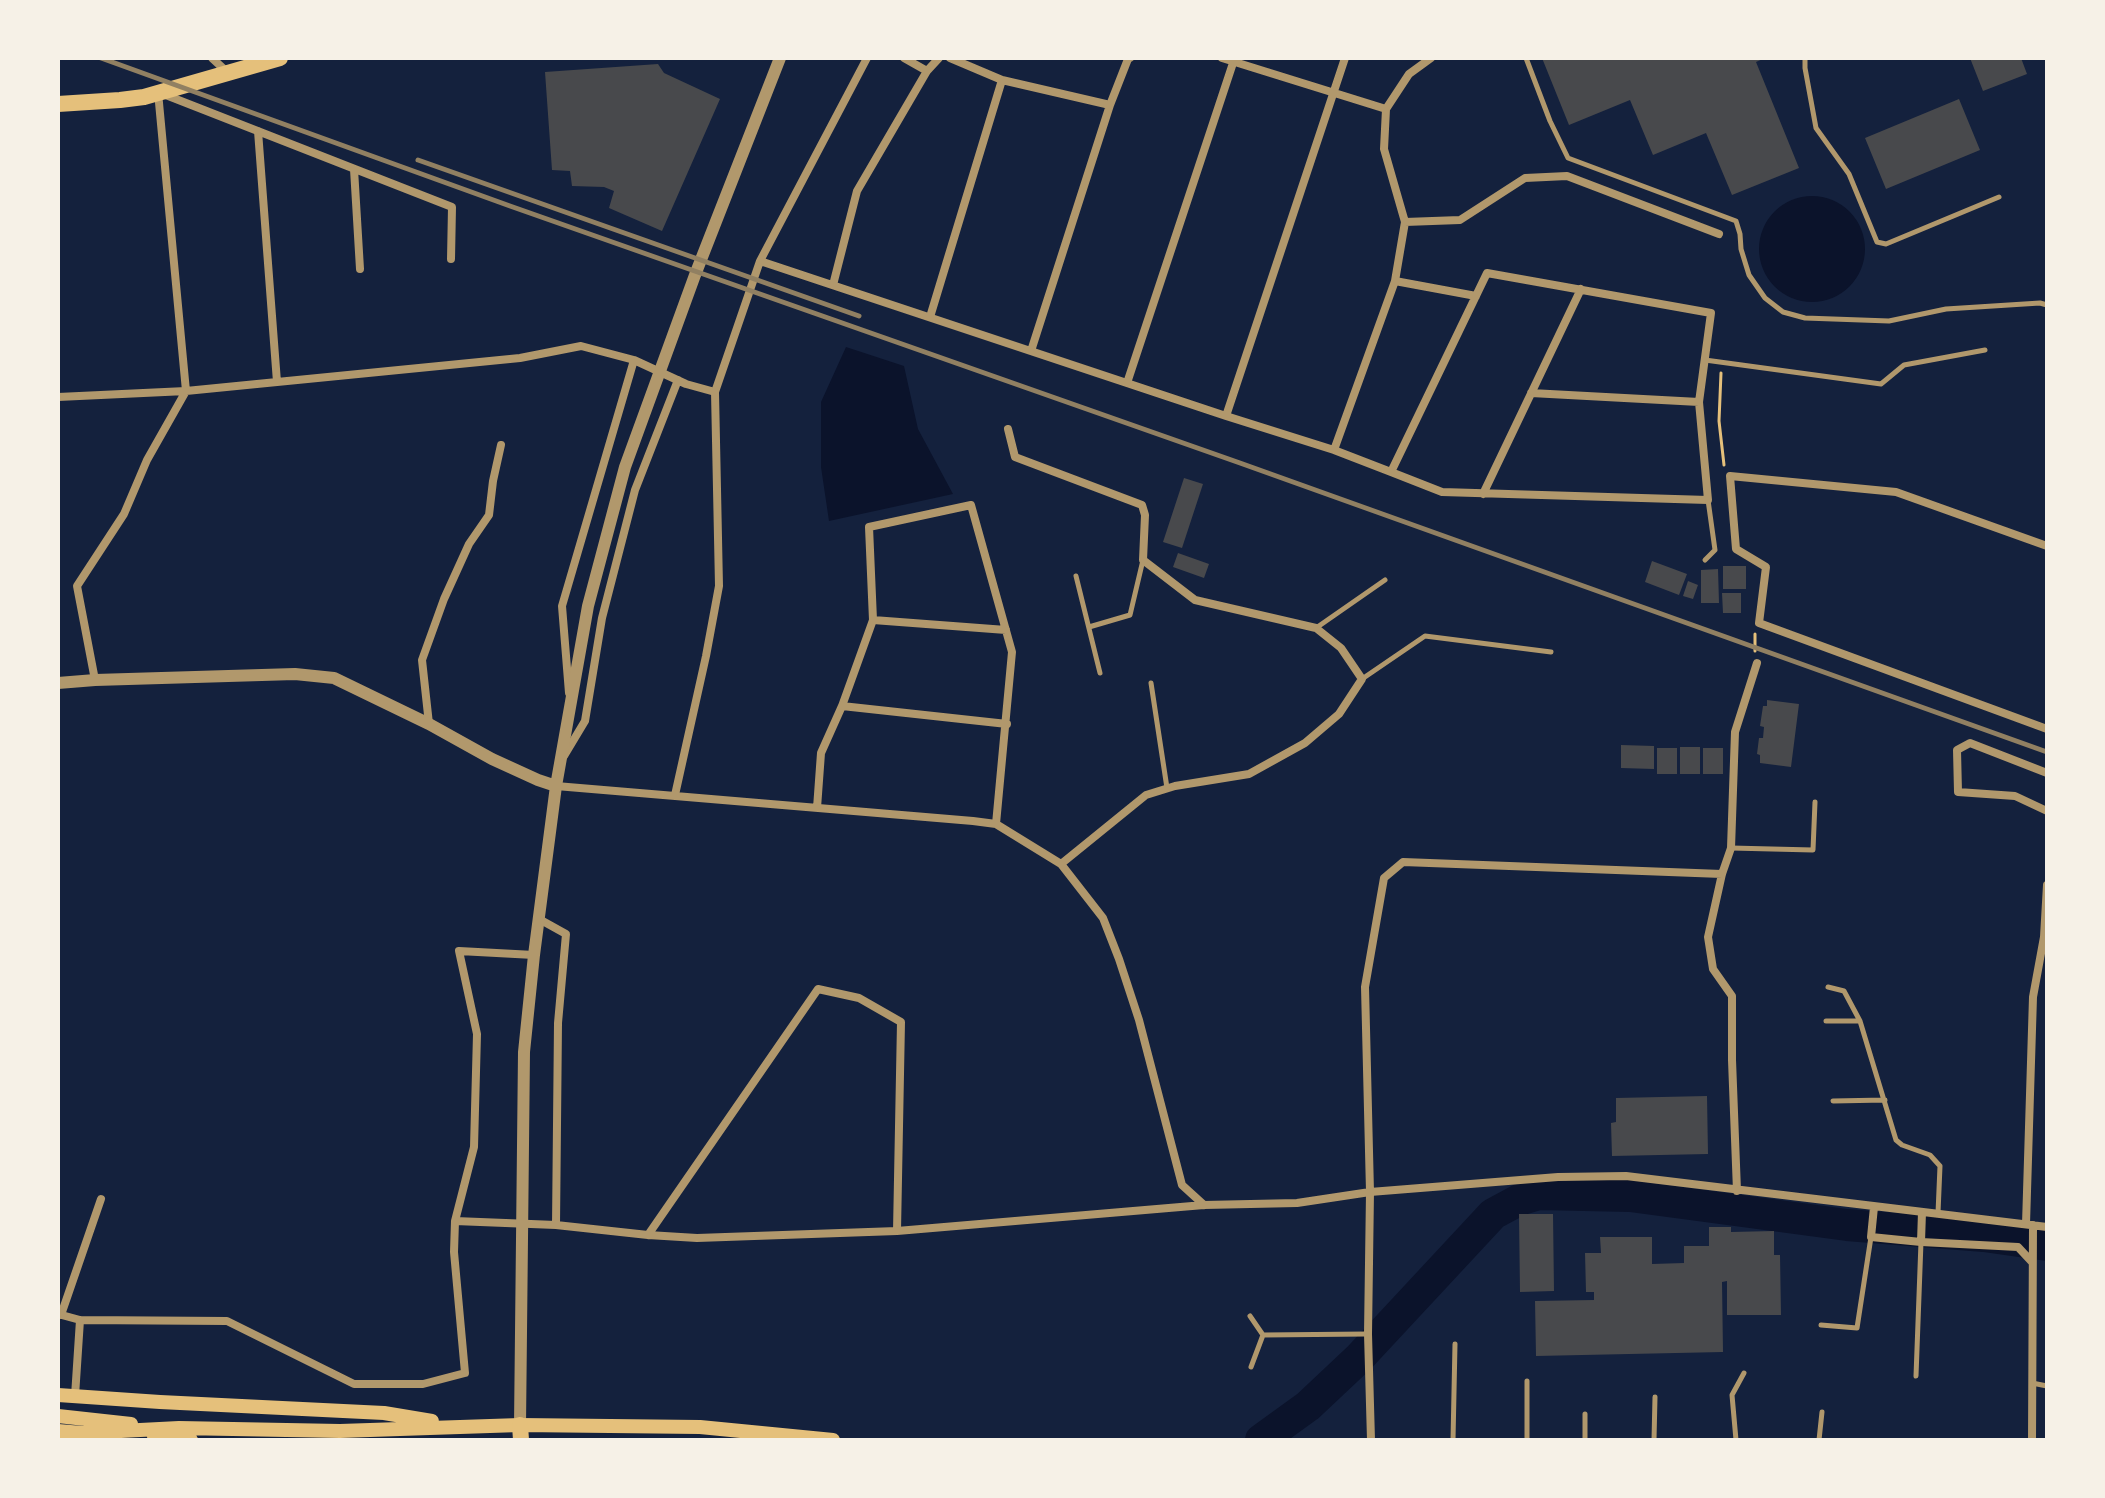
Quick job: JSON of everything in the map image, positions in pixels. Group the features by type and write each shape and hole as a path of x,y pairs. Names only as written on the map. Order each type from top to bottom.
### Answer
{"highway":[{"path":"58,104 120,100 280,58"}],"main road":[{"path":"58,1395 384,1413 520,1432 700,1427 833,1440"},
{"path":"58,1416 179,1428"},
{"path":"58,1430 82,1433 179,1428 340,1431 465,1425"},
{"path":"58,1430 191,1440"}],"street":[{"path":"212,58 227,73"},
{"path":"520,1432 524,1052 556,786 588,606 625,467 695,275 780,58"},
{"path":"675,795 719,586 715,392 760,261 867,58"},
{"path":"904,58 927,71"},
{"path":"833,285 857,191 927,71 939,58"},
{"path":"950,58 1002,80 1110,105"},
{"path":"1031,351 1110,105 1130,58"},
{"path":"1222,58 1386,109"},
{"path":"1226,416 1345,58"},
{"path":"1334,450 1395,281 1405,222 1384,149 1386,109 1409,74 1431,58"},
{"path":"1127,383 1233,63"},
{"path":"930,317 1002,80"},
{"path":"95,680 77,586 124,514 147,460 186,391 158,92 452,207 451,259"},
{"path":"258,131 277,382"},
{"path":"354,169 360,269"},
{"path":"1405,222 1460,220 1525,178 1567,176 1719,234"},
{"path":"760,261 1334,450 1442,492 1708,500 1699,402 1711,313 1487,273 1391,472"},
{"path":"1395,281 1476,296"},
{"path":"1483,494 1581,289"},
{"path":"58,397 186,391 520,358 581,346 634,360 678,380 715,392"},
{"path":"570,706 562,606 634,360"},
{"path":"560,762 585,721 602,618 635,490 678,380"},
{"path":"1531,393 1699,402"},
{"path":"1008,429 1015,457 1142,505 1145,515 1143,560 1195,600 1316,628 1341,648 1362,679 1339,714 1305,743 1249,774 1146,795 1061,864"},
{"path":"429,724 422,660 444,599 469,544 489,515 501,445"},
{"path":"2047,546 1896,492 1730,476 1736,549 1766,567 1759,623 2047,729"},
{"path":"817,808 821,753 842,706 873,620 869,527 971,505 1012,652 996,824"},
{"path":"873,620 1006,630"},
{"path":"1737,1191 1732,996 1713,969 1708,937 1731,848 1735,732 1757,663"},
{"path":"58,683 295,674 334,678 429,724 492,759 556,786 996,824 1061,864 1103,918 1139,1020 1182,1185 1204,1205"},
{"path":"842,706 1007,724"},
{"path":"2047,773 1970,743 1957,750 1958,792 2015,796 2047,811"},
{"path":"1371,1440 1365,987 1384,878 1403,862 1722,874"},
{"path":"2032,1440 2033,1237 2030,1225 2033,997 2044,937 2047,885"},
{"path":"539,919 566,934 558,1023 556,1225"},
{"path":"101,1199 60,1314 80,1320 227,1321 354,1384 423,1384 465,1373 454,1252 455,1221 474,1147 477,1034 459,951 534,955"},
{"path":"648,1235 818,989 859,998 901,1022 897,1231"},
{"path":"455,1221 556,1225 697,1238 897,1231 1204,1205 1297,1203 1370,1192 1558,1177 1626,1176 1874,1207 1922,1217 1938,1214 2047,1227"},
{"path":"1874,1207 1871,1236 2018,1247 2033,1262"},
{"path":"1921,1239 1922,1217"},
{"path":"75,1396 80,1320"}],"lane":[{"path":"1526,58 1568,158 1736,221 1749,275 1765,298 1783,312 1805,318 1889,321 1946,309 2047,305"},
{"path":"1805,58 1816,128 1849,174 1877,242 1886,244 1999,197"},
{"path":"1705,360 1881,384 1904,365 1985,350"},
{"path":"1705,560 1715,550 1708,500"},
{"path":"1089,627 1130,615 1143,560"},
{"path":"1076,576 1100,673"},
{"path":"1316,628 1385,580"},
{"path":"1362,679 1425,636 1551,652"},
{"path":"1151,683 1167,789"},
{"path":"1731,848 1813,850 1815,802"},
{"path":"1828,987 1844,991 1860,1021 1896,1140 1930,1155 1940,1166 1938,1214"},
{"path":"1826,1021 1860,1021"},
{"path":"1833,1101 1885,1100"},
{"path":"1821,1325 1857,1328 1871,1236"},
{"path":"1916,1376 1921,1239"},
{"path":"1250,1316 1263,1335"},
{"path":"1263,1335 1368,1334"},
{"path":"1251,1367 1263,1335"},
{"path":"1453,1440 1455,1344"},
{"path":"1736,1440 1732,1395 1744,1373"},
{"path":"1527,1381 1527,1440"},
{"path":"2031,1383 2047,1386"},
{"path":"1654,1440 1655,1397"},
{"path":"1819,1440 1822,1412"},
{"path":"1585,1414 1585,1440"}],"path":[{"path":"1722,363 1719,421 1724,466 1730,476"},
{"path":"1757,663 1754,655 1755,635 1759,623"}],"water":[{"path":"1812,196 1832,200 1849,212 1861,229 1865,249 1861,269 1849,286 1832,298 1812,302 1792,298 1775,286 1763,269 1759,249 1763,229 1775,212 1792,200"},
{"path":"846,347 904,366 918,429 953,494 829,521 821,467 821,402"}],"building":[{"path":"1542,58 1765,58 1756,62 1799,168 1732,195 1706,133 1653,155 1630,100 1569,125"},
{"path":"1970,58 2021,58 2027,74 1983,91"},
{"path":"658,64 664,73 720,99 662,231 609,208 614,191 604,187 572,186 570,171 552,170 545,72"},
{"path":"1959,99 1980,150 1886,189 1865,138"},
{"path":"1184,478 1203,484 1182,548 1163,542"},
{"path":"1178,553 1209,564 1204,578 1173,567"},
{"path":"1652,561 1687,574 1679,595 1645,582"},
{"path":"1723,566 1746,566 1746,589 1723,589"},
{"path":"1718,569 1719,603 1701,603 1701,570"},
{"path":"1688,581 1698,585 1693,599 1683,596"},
{"path":"1722,593 1741,593 1741,613 1723,613"},
{"path":"1767,700 1799,704 1791,767 1760,763 1760,755 1757,754 1764,727 1760,726"},
{"path":"1621,745 1654,746 1654,769 1621,768"},
{"path":"1680,747 1700,747 1700,774 1680,774"},
{"path":"1657,748 1677,748 1677,774 1657,774"},
{"path":"1703,748 1723,748 1723,774 1703,774"},
{"path":"1707,1096 1708,1154 1612,1156 1611,1123 1616,1122 1616,1098"},
{"path":"1519,1214 1553,1214 1554,1291 1520,1292"},
{"path":"1709,1227 1731,1227 1731,1232 1774,1231 1774,1255 1780,1255 1781,1315 1727,1315 1727,1281 1722,1282 1723,1352 1536,1356 1535,1301 1594,1300 1594,1292 1586,1292 1585,1253 1601,1253 1600,1237 1652,1237 1652,1264 1684,1263 1684,1246 1709,1246"}],"waterway":[{"path":"1261,1440 1308,1406 1359,1358 1493,1214 1519,1200 1539,1194 1630,1196 1847,1225 1984,1236 2047,1245"}],"railway":[{"path":"101,58 2047,752"},
{"path":"418,160 859,316"}]}
